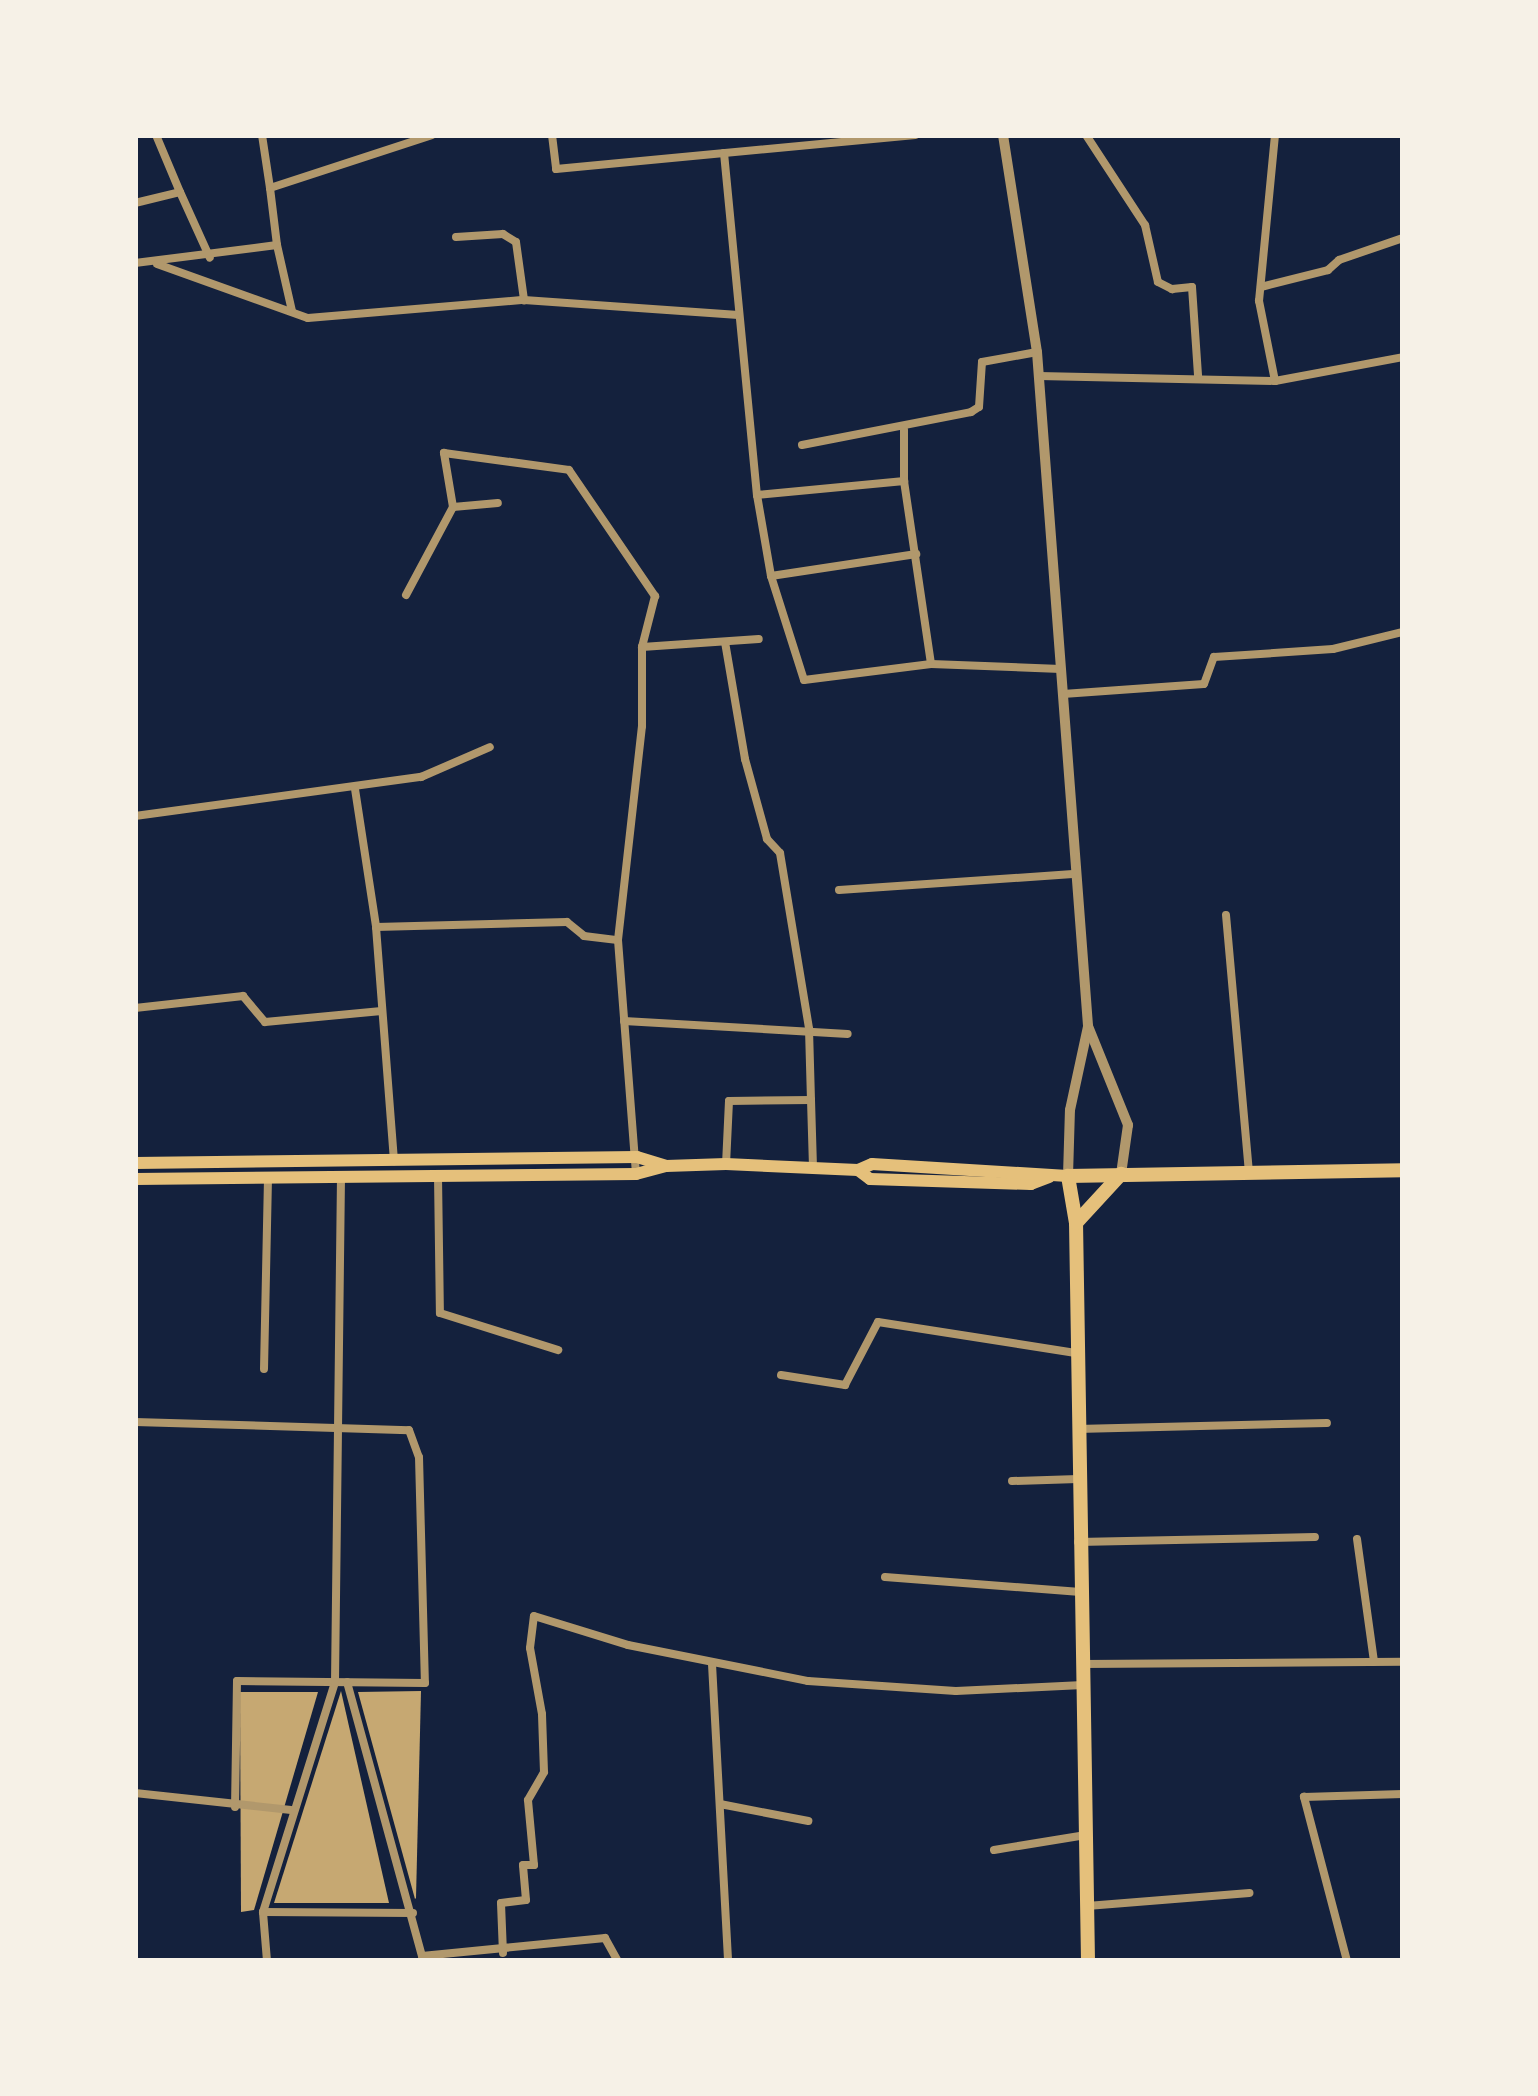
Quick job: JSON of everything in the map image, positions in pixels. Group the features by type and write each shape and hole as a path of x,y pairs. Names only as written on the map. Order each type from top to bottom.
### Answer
{"highway":[{"path":"1088,1961 1078,1542 1076,1223 1068,1176 1403,1170"},
{"path":"1076,1223 1121,1174"}],"main road":[{"path":"135,1163 643,1157 666,1166"},
{"path":"135,1179 636,1174 666,1166 726,1164 858,1170 872,1164 1068,1176"},
{"path":"858,1170 870,1180 1032,1184 1049,1177"}],"street":[{"path":"156,135 210,258"},
{"path":"262,135 277,245 292,311"},
{"path":"270,188 432,135"},
{"path":"552,135 556,169 915,135"},
{"path":"1003,135 1037,352 1088,1026 1070,1110 1068,1176"},
{"path":"1086,135 1145,225 1158,282 1172,289 1192,286 1198,376"},
{"path":"1275,135 1260,287 1275,381"},
{"path":"724,154 757,494 772,576 804,680 931,664 1061,669"},
{"path":"135,203 180,192"},
{"path":"456,238 503,234 516,242 524,300"},
{"path":"1260,287 1328,270 1339,260 1403,238"},
{"path":"135,264 210,258 277,245"},
{"path":"157,264 308,318 524,300 738,315"},
{"path":"802,445 904,430 979,407 987,358 1037,352"},
{"path":"1039,376 1198,376 1275,381 1403,357"},
{"path":"904,430 904,481 931,664"},
{"path":"406,596 453,507 444,453 568,470 655,596 642,647 642,726 618,940 624,1021 643,1157 636,1174"},
{"path":"757,494 904,481"},
{"path":"453,507 498,502"},
{"path":"772,576 916,554"},
{"path":"1063,694 1204,684 1214,657 1333,649 1403,632"},
{"path":"642,647 759,639"},
{"path":"725,642 745,759 767,838 780,853 809,1029 813,1166"},
{"path":"135,816 421,778 490,747"},
{"path":"354,789 376,928 394,1160"},
{"path":"839,890 1076,874"},
{"path":"1226,915 1250,1173"},
{"path":"376,928 567,922 584,936 618,940"},
{"path":"135,1008 243,996 265,1022 381,1011"},
{"path":"624,1021 848,1034"},
{"path":"1088,1026 1128,1125 1121,1174"},
{"path":"726,1164 729,1101 812,1100"},
{"path":"264,1369 268,1176"},
{"path":"267,1961 263,1912 291,1810 336,1682 340,1176"},
{"path":"438,1176 440,1313 558,1350"},
{"path":"781,1375 845,1385 878,1322 1076,1353"},
{"path":"135,1422 338,1432 409,1430 419,1466 425,1683 237,1681 235,1806"},
{"path":"1077,1429 1327,1423"},
{"path":"1012,1481 1078,1479"},
{"path":"1078,1542 1314,1537"},
{"path":"1357,1539 1374,1662"},
{"path":"885,1577 1080,1592"},
{"path":"502,1953 501,1903 526,1900 522,1865 534,1865 528,1800 544,1772 542,1714 530,1648 534,1616 712,1664 808,1681 956,1691 1083,1685"},
{"path":"1082,1664 1403,1662"},
{"path":"712,1664 728,1961"},
{"path":"347,1682 422,1956 502,1953 605,1938 618,1961"},
{"path":"135,1793 291,1810"},
{"path":"1346,1961 1304,1797 1403,1794"},
{"path":"720,1804 808,1821"},
{"path":"994,1850 1086,1835"},
{"path":"1087,1906 1249,1894"},
{"path":"263,1912 413,1912"}],"building":[{"path":"341,1691 389,1903 274,1903"},
{"path":"421,1691 416,1898 415,1899 358,1692"},
{"path":"240,1692 318,1692 254,1910 241,1912"}]}
